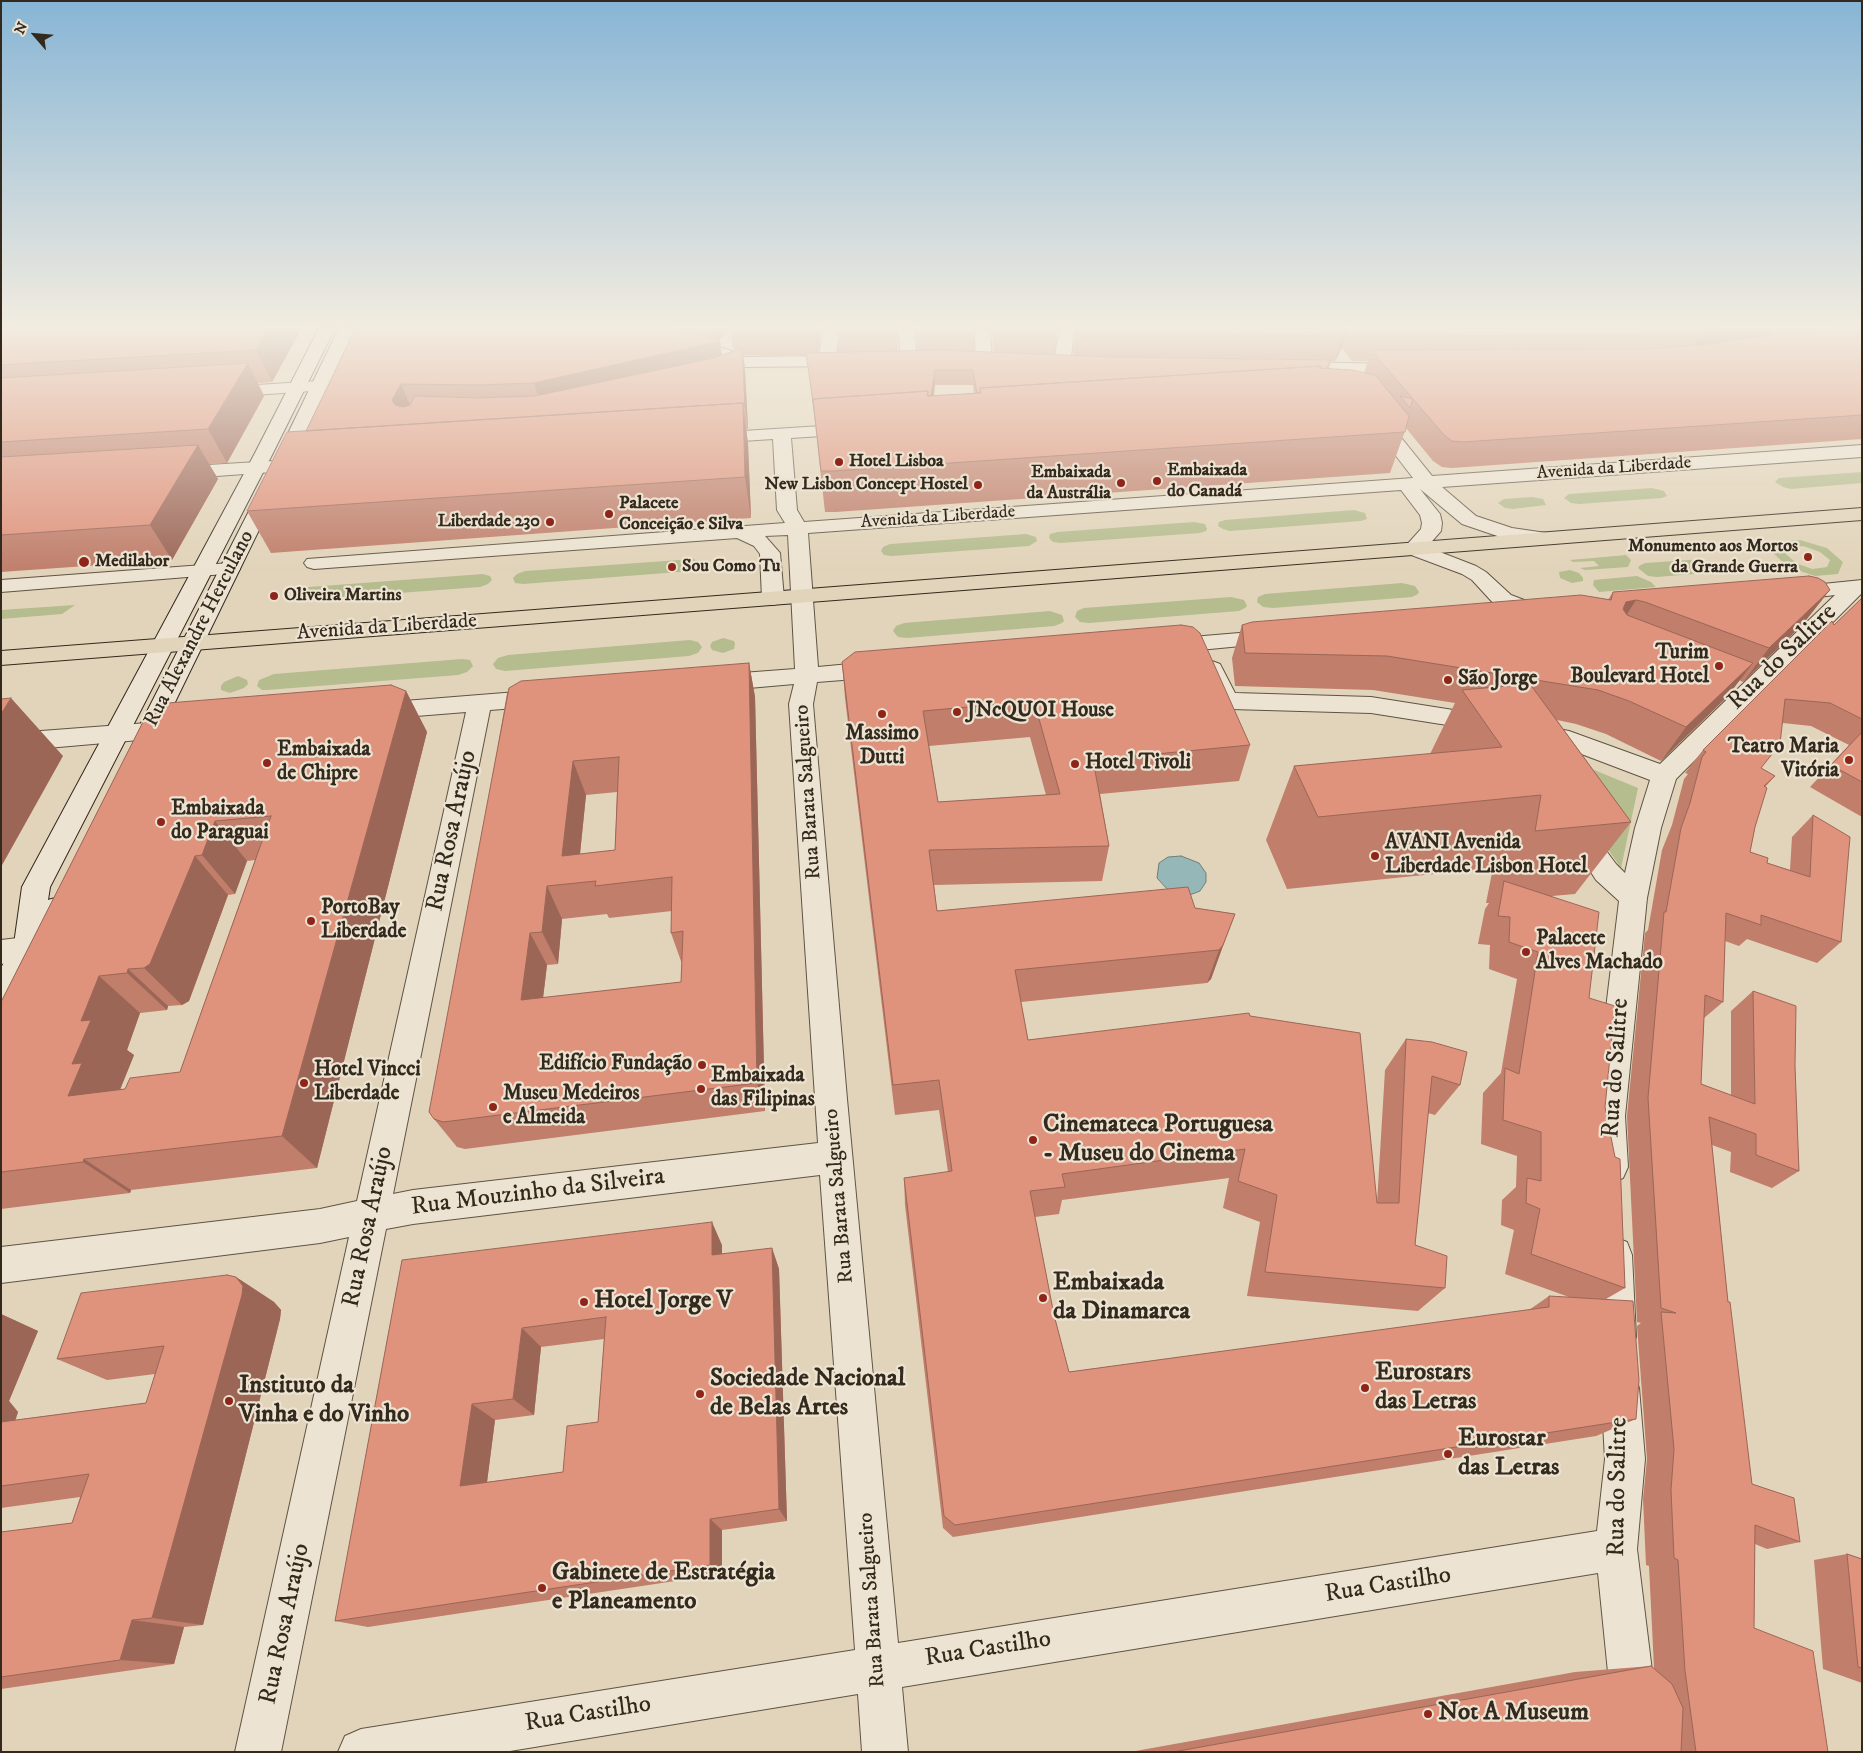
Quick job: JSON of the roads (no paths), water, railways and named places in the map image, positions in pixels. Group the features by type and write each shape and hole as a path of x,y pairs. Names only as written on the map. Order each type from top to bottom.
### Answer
{"main road":[{"name":"Avenida da Liberdade","path":"1,658 1862,514"}],"street":[{"name":"Rua Alexandre Herculano","path":"1,997 14,950 36,887 286,410"},
{"name":"Rua Alexandre Herculano","path":"133,763 308,410"},
{"path":"1369,410 1426,482"},
{"path":"692,440 870,428"},
{"name":"Rua Barata Salgueiro","path":"782,434 787,510 798,528 807,676 801,704 885,1752"},
{"name":"Avenida da Liberdade","path":"314,563 1862,451"},
{"path":"159,474 321,464"},
{"name":"Avenida da Liberdade","path":"1426,482 1453,508 1469,520 1509,534 1546,538"},
{"path":"1406,484 1430,514 1432,522 1432,531 1412,549"},
{"path":"740,532 761,542 770,553 773,598"},
{"name":"Avenida da Liberdade","path":"1412,549 1470,570 1479,576 1503,600 1549,613 1493,618"},
{"path":"1,586 230,569"},
{"path":"1769,595 1859,587"},
{"name":"Rua do Salitre","path":"1612,1193 1609,1116 1633,898 1648,828 1664,775 1735,690 1859,587"},
{"path":"1150,647 1298,635"},
{"path":"1200,643 1225,698 1231,701 1371,705 1515,734 1569,740 1664,775"},
{"path":"689,685 902,668"},
{"path":"354,714 562,696"},
{"name":"Rua Rosa Araújo","path":"258,1752 480,703"},
{"path":"1,743 198,726"},
{"path":"1562,809 1606,872 1633,898"},
{"name":"Rua Alexandre Herculano","path":"14,950 72,885"},
{"name":"Rua Mouzinho da Silveira","path":"1,1265 320,1226 413,1207 837,1157"},
{"name":"Rua do Salitre","path":"1613,1231 1624,1459 1616,1549 1639,1752"},
{"name":"Rua Castilho","path":"361,1752 1616,1549"}],"water":[{"path":"1181,856 1199,863 1206,873 1206,882 1200,891 1189,895 1169,891 1157,878 1159,863 1168,857"}],"place":[{"name":"Hotel Lisboa","path":"839,462"},
{"name":"Embaixada do Canadá","path":"1157,481"},
{"name":"Embaixada da Austrália","path":"1121,483"},
{"name":"New Lisbon Concept Hostel","path":"978,485"},
{"name":"Palacete Conceição e Silva","path":"609,514"},
{"name":"Liberdade 230","path":"550,522"},
{"name":"Monumento aos Mortos da Grande Guerra","path":"1808,557"},
{"name":"Medilabor","path":"84,562"},
{"name":"Sou Como Tu","path":"672,567"},
{"name":"Oliveira Martins","path":"274,596"},
{"name":"Turim Boulevard Hotel","path":"1719,666"},
{"name":"São Jorge","path":"1448,680"},
{"name":"JNcQUOI House","path":"957,712"},
{"name":"Massimo Dutti","path":"882,714"},
{"name":"Teatro Maria Vitória","path":"1849,760"},
{"name":"Embaixada de Chipre","path":"267,763"},
{"name":"Hotel Tivoli","path":"1075,764"},
{"name":"Embaixada do Paraguai","path":"161,822"},
{"name":"AVANI Avenida Liberdade Lisbon Hotel","path":"1375,856"},
{"name":"PortoBay Liberdade","path":"311,921"},
{"name":"Palacete Alves Machado","path":"1526,952"},
{"name":"Edifício Fundação","path":"702,1065"},
{"name":"Hotel Vincci Liberdade","path":"304,1083"},
{"name":"Embaixada das Filipinas","path":"701,1089"},
{"name":"Museu Medeiros e Almeida","path":"493,1107"},
{"name":"Cinemateca Portuguesa - Museu do Cinema","path":"1033,1140"},
{"name":"Embaixada da Dinamarca","path":"1043,1298"},
{"name":"Hotel Jorge V","path":"584,1302"},
{"name":"Eurostars das Letras","path":"1365,1388"},
{"name":"Sociedade Nacional de Belas Artes","path":"700,1394"},
{"name":"Instituto da Vinha e do Vinho","path":"229,1401"},
{"name":"Eurostar das Letras","path":"1448,1454"},
{"name":"Gabinete de Estratégia e Planeamento","path":"542,1588"},
{"name":"Not A Museum","path":"1428,1714"}]}
